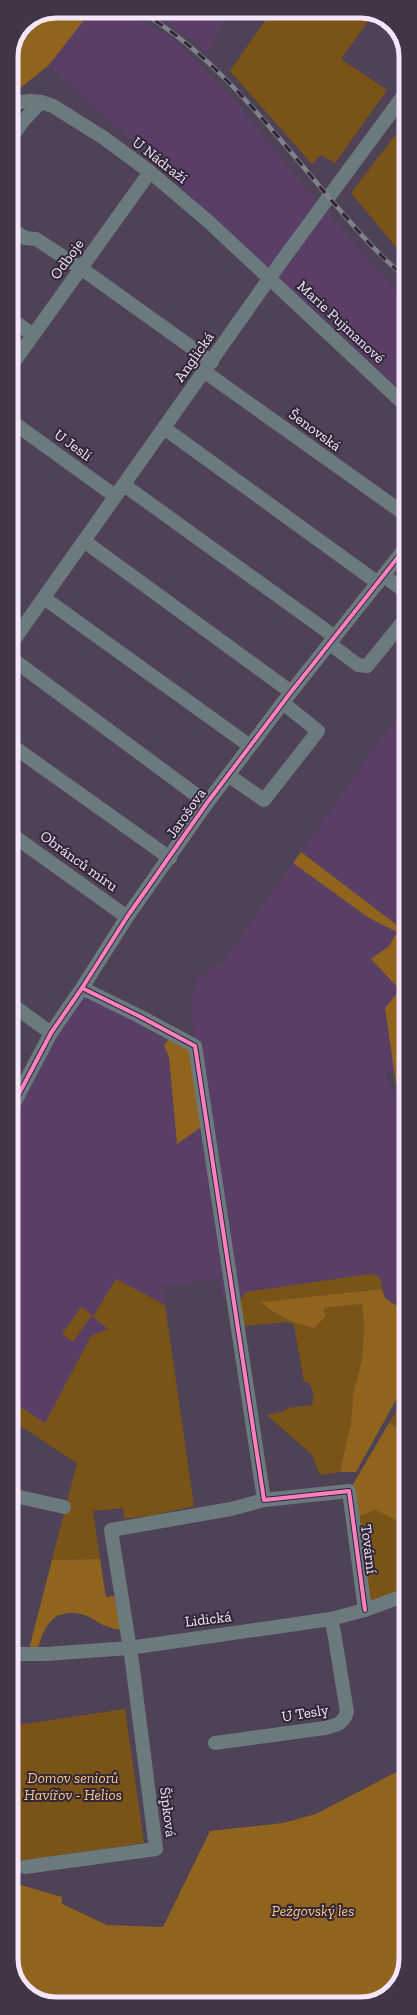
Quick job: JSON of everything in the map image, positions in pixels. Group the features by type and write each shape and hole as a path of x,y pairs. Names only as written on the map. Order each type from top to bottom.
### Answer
{"street":[{"name":"U Nádraží","path":"18,103 42,102 64,112 150,172 209,222 270,279"},
{"path":"18,128 42,102"},
{"name":"Anglická","path":"18,634 270,279 399,102"},
{"name":"Odboje","path":"18,356 82,269 150,172"},
{"name":"Šenovská","path":"18,234 25,238 36,239 82,269 208,367 399,510"},
{"name":"Marie Pujmanové","path":"270,279 399,399"},
{"path":"18,324 33,335"},
{"name":"U Jeslí","path":"18,426 115,496"},
{"path":"164,428 381,579 399,588"},
{"path":"124,485 332,640 358,665 367,666 399,627"},
{"path":"84,541 287,697 318,731 264,800 228,775"},
{"name":"Jarošova","path":"18,1096 51,1033 82,988 127,917 170,858 207,803 287,697 399,556"},
{"path":"44,598 250,746"},
{"path":"18,663 207,803"},
{"path":"18,750 170,858"},
{"name":"Obránců míru","path":"18,839 127,917"},
{"path":"82,988 195,1046 264,1500 231,1509 111,1530 130,1648"},
{"path":"18,1009 51,1033"},
{"name":"Tovární","path":"264,1500 349,1491 364,1610"},
{"path":"18,1498 64,1507"},
{"name":"Lidická","path":"18,1654 46,1654 130,1648 331,1619 364,1610 399,1598"},
{"name":"U Tesly","path":"216,1743 325,1728 339,1725 344,1720 347,1712 331,1619"},
{"name":"Šípková","path":"25,1867 156,1849 130,1648"}],"shaded area":[{"path":"86,18 135,18 174,39 227,92 314,198 399,294 399,389 49,65"},
{"path":"162,18 225,18 207,54 191,39"},
{"path":"399,714 399,927 301,852"},
{"path":"293,863 369,918 397,932 389,946 371,959 399,989 399,991 385,1008 395,1072 386,1073 387,1085 391,1085 392,1092 397,1091 399,1093 399,1307 385,1298 381,1280 370,1274 246,1292 240,1300 229,1300 222,1294 220,1279 162,1286 165,1305 116,1279 109,1329 111,1449 44,1423 18,1406 18,1111 62,1029 87,991 173,1034 164,1045 169,1057 177,1143 207,1123 195,1047 191,1002 198,978 213,966 220,966"}],"green space":[{"path":"86,18 49,65 18,90 19,49 24,35 29,29 35,24 49,19"},
{"path":"267,18 363,18 369,20 341,59 387,90 335,163 321,155 312,164 230,71"},
{"path":"399,130 399,251 351,193"},
{"path":"301,852 399,927 399,989 371,959 389,946 397,932 369,918 293,863"},
{"path":"399,991 399,1093 397,1091 385,1008"},
{"path":"173,1034 195,1046 207,1123 177,1144 169,1057 164,1045"},
{"path":"370,1274 376,1275 381,1280 382,1289 261,1302 279,1316 314,1328 324,1308 362,1304 364,1327 362,1359 353,1394 351,1422 340,1472 320,1475 312,1455 267,1415 285,1411 288,1408 312,1405 314,1397 310,1383 304,1382 294,1325 287,1322 242,1326 240,1300 246,1292"},
{"path":"116,1279 165,1305 194,1506 150,1516 124,1519 123,1508 93,1511 100,1559 52,1560 77,1463 18,1425 18,1406 45,1423 91,1336 108,1329 93,1317"},
{"path":"382,1289 385,1298 399,1307 399,1395 356,1472 340,1472 351,1422 353,1394 362,1359 364,1327 362,1304 324,1308 325,1317 314,1328 286,1319 261,1302"},
{"path":"81,1307 92,1315 73,1342 62,1334"},
{"path":"399,1406 399,1429 389,1423"},
{"path":"389,1423 399,1429 399,1522 375,1510 353,1519 349,1491"},
{"path":"375,1510 399,1522 399,1598 365,1610 353,1519"},
{"path":"100,1559 106,1597 114,1596 121,1630 103,1625 84,1615 71,1613 63,1614 57,1616 47,1626 38,1648 29,1649 52,1560"},
{"name":"Domov seniorů Havířov - Helios","path":"125,1709 144,1843 18,1862 18,1725"},
{"name":"Pežgovský les","path":"399,1771 399,1959 394,1978 390,1984 378,1993 366,1997 54,1997 39,1993 29,1986 24,1980 18,1964 18,1884 62,1897 62,1904 107,1925 163,1927 210,1831 283,1823 316,1814"}],"railway":[{"path":"151,18 169,30 195,51 244,98 367,241 399,271"}],"cycle path":[{"path":"18,1096 51,1033 82,988 127,917 207,803 291,692 399,556"},
{"path":"82,988 195,1046 264,1500 349,1491 365,1610"}]}
